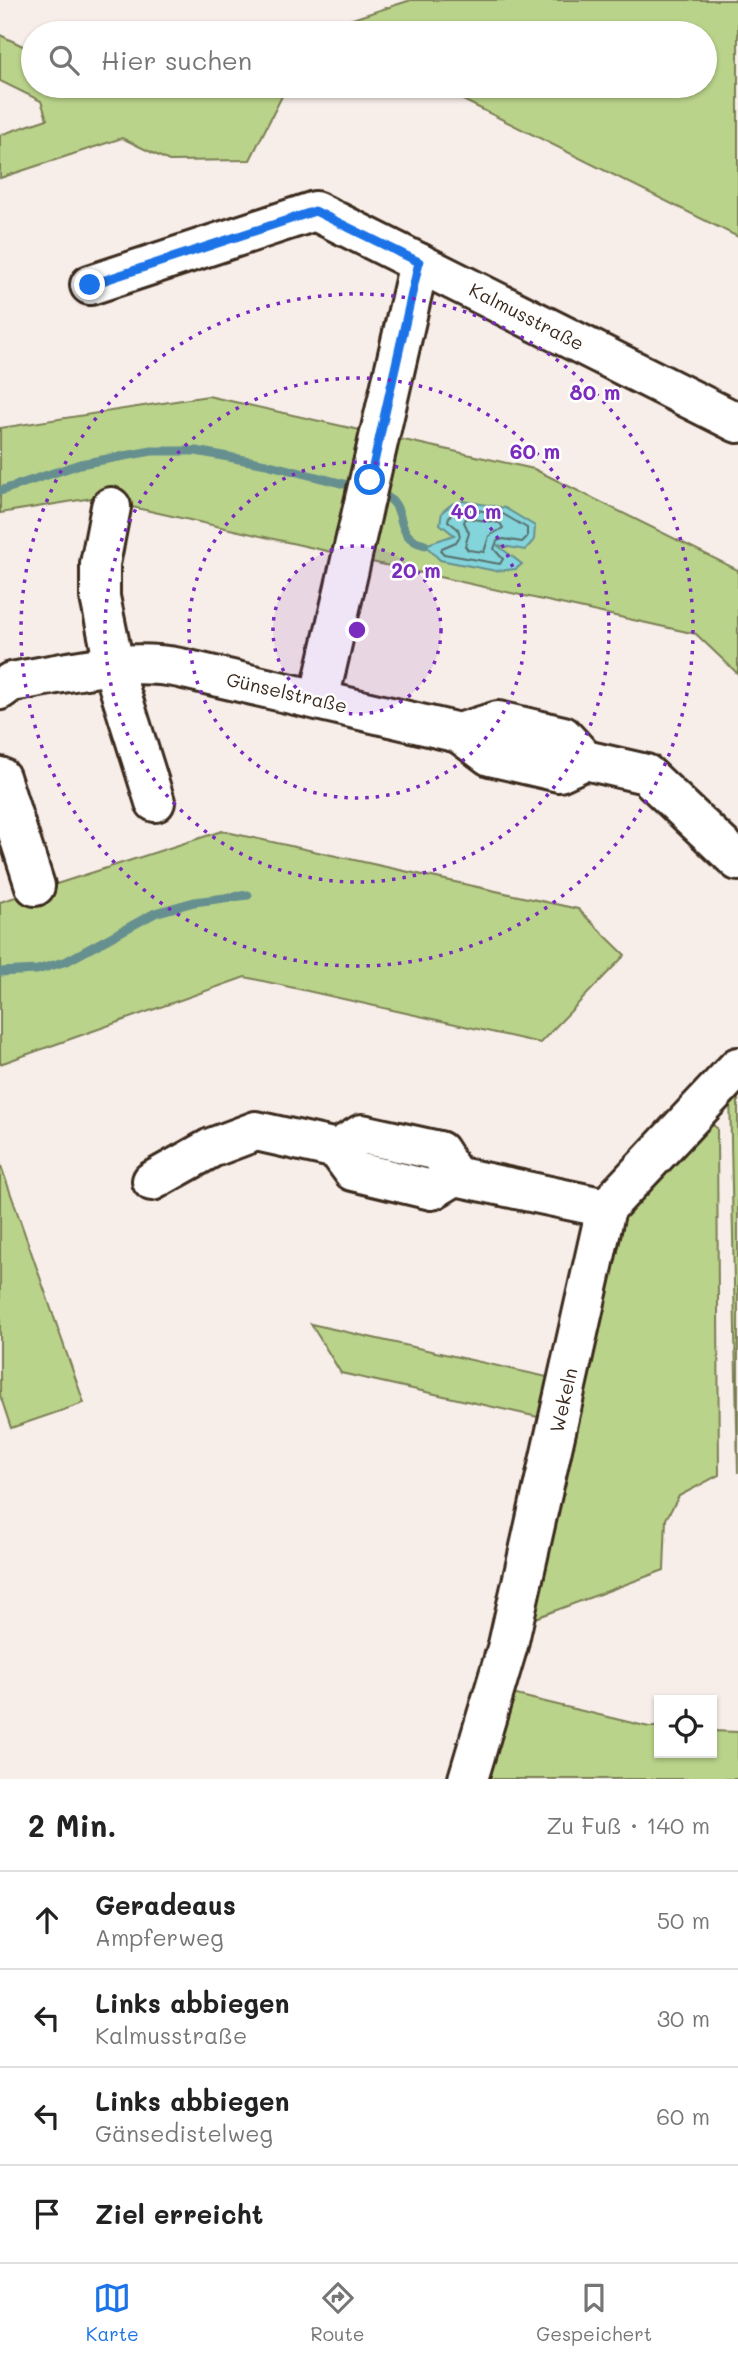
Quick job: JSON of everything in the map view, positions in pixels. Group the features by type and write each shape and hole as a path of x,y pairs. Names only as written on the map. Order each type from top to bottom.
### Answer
{"street":[{"name":"Kalmusstraße","path":"90,285 315,211 738,423"},
{"path":"319,700 419,262"},
{"path":"111,508 99,579 103,614 123,704 155,802"},
{"name":"Günselstraße","path":"0,690 11,682 113,665 173,666 459,733 490,756 559,772 585,760 646,774 738,861"},
{"path":"0,777 34,886"},
{"path":"152,1181 211,1148 256,1130 337,1149 353,1171 432,1189 456,1175 606,1208 738,1067"},
{"name":"Wekeln","path":"468,1779 508,1645 606,1208"}],"green space":[{"path":"411,0 738,0 738,237 459,98 717,98 717,21 346,21"},
{"path":"0,35 21,45 21,91 0,81"},
{"path":"35,98 281,98 250,160 169,161 122,138 0,178 0,135 47,119 41,101"},
{"path":"208,396 364,431 336,553 92,498 0,513 0,428"},
{"path":"395,438 534,469 738,570 738,674 696,634 367,561"},
{"path":"222,831 578,909 625,955 540,1043 245,977 0,1064 0,902"},
{"path":"738,1085 738,1473 730,1093"},
{"path":"702,1118 717,1128 719,1475 679,1496 666,1519 664,1570 522,1623 619,1210"},
{"path":"0,1163 84,1403 11,1428 0,1395"},
{"path":"311,1324 556,1379 547,1419 341,1373"},
{"path":"508,1693 654,1727 654,1758 717,1758 717,1731 738,1732 738,1779 483,1779"}],"water":[{"path":"463,501 505,508 535,526 534,540 525,550 497,545 522,564 516,569 496,571 440,560 425,545 454,535 440,524 442,512 452,504"}],"waterway":[{"path":"0,491 80,464 152,451 196,451 266,464 360,488"},
{"path":"376,492 394,504 407,534 414,541 425,545"},
{"path":"0,972 37,970 67,961 155,913 194,902 248,895"}],"route":[{"path":"90,285 315,211 419,262 370,480"}]}
